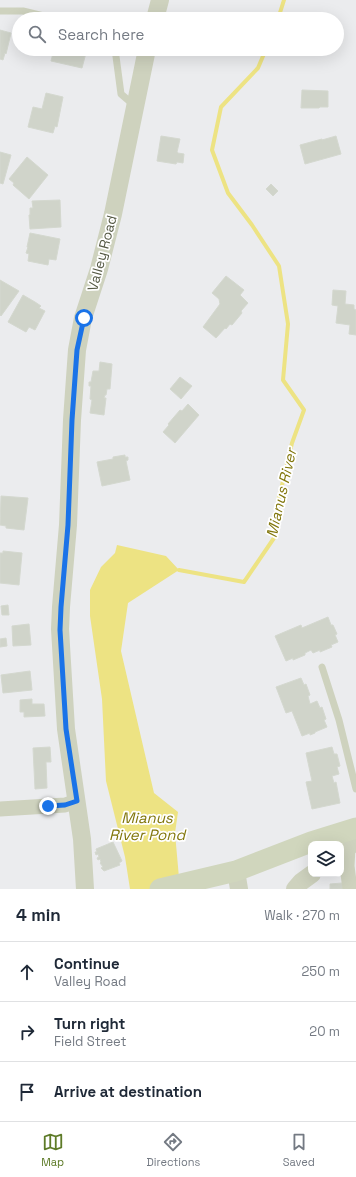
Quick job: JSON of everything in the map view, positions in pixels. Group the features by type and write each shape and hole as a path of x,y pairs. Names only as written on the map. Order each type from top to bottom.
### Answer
{"main road":[{"path":"160,889 192,882 238,880 311,842 356,828"}],"street":[{"path":"157,12 160,0"},
{"name":"Valley Road","path":"85,889 82,839 66,729 60,630 68,525 72,420 77,350 84,318 99,269 113,214 146,56"},
{"path":"0,809 65,805 77,801"},
{"path":"348,848 347,866 350,889"},
{"path":"295,889 308,877"}],"lane":[{"path":"0,11 27,12"},
{"path":"116,56 121,94 135,107"},
{"path":"322,667 339,720 356,789"}],"water":[{"name":"Mianus River Pond","path":"117,545 166,556 179,570 128,603 121,651 154,793 178,812 175,833 180,889 130,889 125,857 106,781 102,699 90,616 90,590 101,567 115,553"}],"building":[{"path":"0,30 11,33 3,60 0,59"},
{"path":"52,56 85,56 82,68 51,61"},
{"path":"302,90 328,91 328,107 301,108"},
{"path":"46,93 63,97 57,127 55,126 53,133 28,127 33,107 42,109"},
{"path":"161,136 180,139 177,152 184,154 183,163 177,162 176,164 157,161"},
{"path":"336,136 341,154 305,164 300,145"},
{"path":"0,152 11,155 3,184 0,183"},
{"path":"27,157 48,175 29,199 13,185 14,183 9,179"},
{"path":"271,184 278,191 273,196 266,189"},
{"path":"60,200 61,227 30,229 29,215 30,208 33,208 32,201"},
{"path":"30,233 60,239 56,260 49,259 48,265 28,261 29,254 26,253"},
{"path":"226,276 244,290 240,295 248,303 232,325 230,324 226,329 225,328 216,338 203,327 220,304 219,299 212,293"},
{"path":"0,280 19,291 1,316 0,315"},
{"path":"333,290 346,291 345,304 354,305 354,309 356,310 356,335 349,334 350,325 336,323 338,306 332,305"},
{"path":"23,295 41,306 39,308 45,311 35,330 29,327 26,332 8,322"},
{"path":"100,362 112,364 110,389 107,389 104,398 106,398 104,415 90,413 92,400 90,399 91,386 89,386 89,382 91,382 93,371 99,371"},
{"path":"180,377 192,386 181,399 170,389"},
{"path":"188,404 199,415 175,443 163,432 180,410 182,411"},
{"path":"125,455 125,457 128,457 128,460 126,461 130,480 102,486 97,462"},
{"path":"1,496 28,498 24,530 6,528 6,526 0,525"},
{"path":"3,551 22,553 19,585 0,583 0,553 3,553"},
{"path":"8,605 9,615 2,615 1,606"},
{"path":"328,617 337,634 335,635 338,642 331,645 332,647 320,652 320,650 313,653 311,650 305,653 305,655 286,661 275,636 301,625 302,628"},
{"path":"29,624 31,645 13,646 12,626"},
{"path":"6,638 7,646 0,647 0,639"},
{"path":"30,671 32,690 3,693 1,675"},
{"path":"301,678 304,685 306,684 310,695 308,696 310,704 317,701 320,708 322,707 326,719 324,720 327,727 310,735 310,733 302,736 292,711 286,713 276,687"},
{"path":"32,699 32,704 44,704 45,716 24,717 24,712 20,712 20,700"},
{"path":"50,747 51,762 46,762 47,788 35,789 33,748"},
{"path":"332,747 334,754 337,754 340,766 337,767 339,774 332,776 334,783 336,782 340,803 312,809 306,782 312,781 306,753"},
{"path":"113,842 122,861 119,863 120,865 104,871 101,868 103,867 100,863 100,859 98,860 97,858 99,857 98,854 96,855 95,852 97,852 96,849"},
{"path":"342,883 343,889 330,889 330,884"}],"waterway":[{"name":"Mianus River","path":"280,12 284,0"},
{"name":"Mianus River","path":"179,570 244,582 274,538 279,498 292,443 304,410 283,380 288,324 279,266 252,225 228,193 212,150 221,107 258,68 263,56"}],"route":[{"path":"48,806 65,805 77,801 66,729 60,630 68,525 72,420 77,350 84,318"}]}
